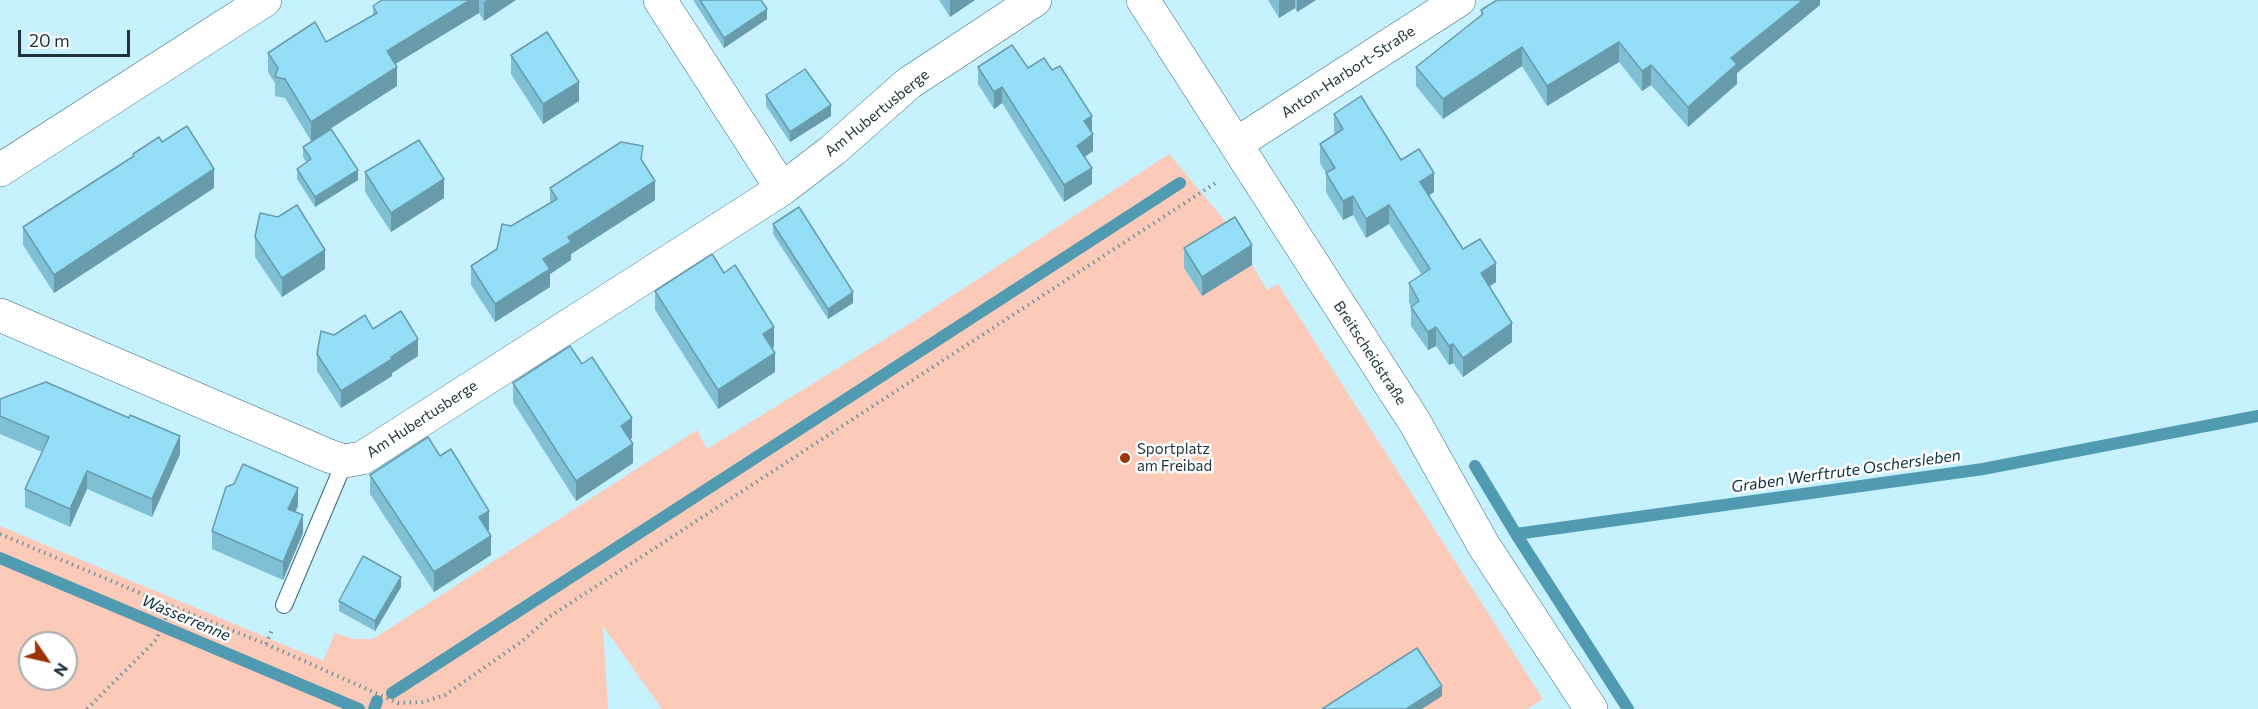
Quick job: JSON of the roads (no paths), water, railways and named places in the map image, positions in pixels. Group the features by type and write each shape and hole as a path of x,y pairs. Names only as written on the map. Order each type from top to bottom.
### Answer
{"street":[{"path":"0,170 265,0"},
{"path":"660,0 782,189"},
{"name":"Am Hubertusberge","path":"345,461 362,458 782,189 833,150 909,83 1035,0"},
{"name":"Breitscheidstraße","path":"1143,0 1414,421 1484,546 1591,709"},
{"name":"Anton-Harbort-Straße","path":"1242,153 1459,0"},
{"path":"0,315 328,456 345,461"}],"lane":[{"path":"284,605 345,461"}],"waterway":[{"path":"392,693 1180,183"},
{"name":"Graben Werftrute Oschersleben","path":"1475,466 1516,534 1983,469 2258,416"},
{"path":"1516,534 1628,709"},
{"name":"Wasserrenne","path":"0,558 359,709"},
{"path":"374,709 377,701"}],"place":[{"name":"Sportplatz am Freibad","path":"1125,458"}]}
